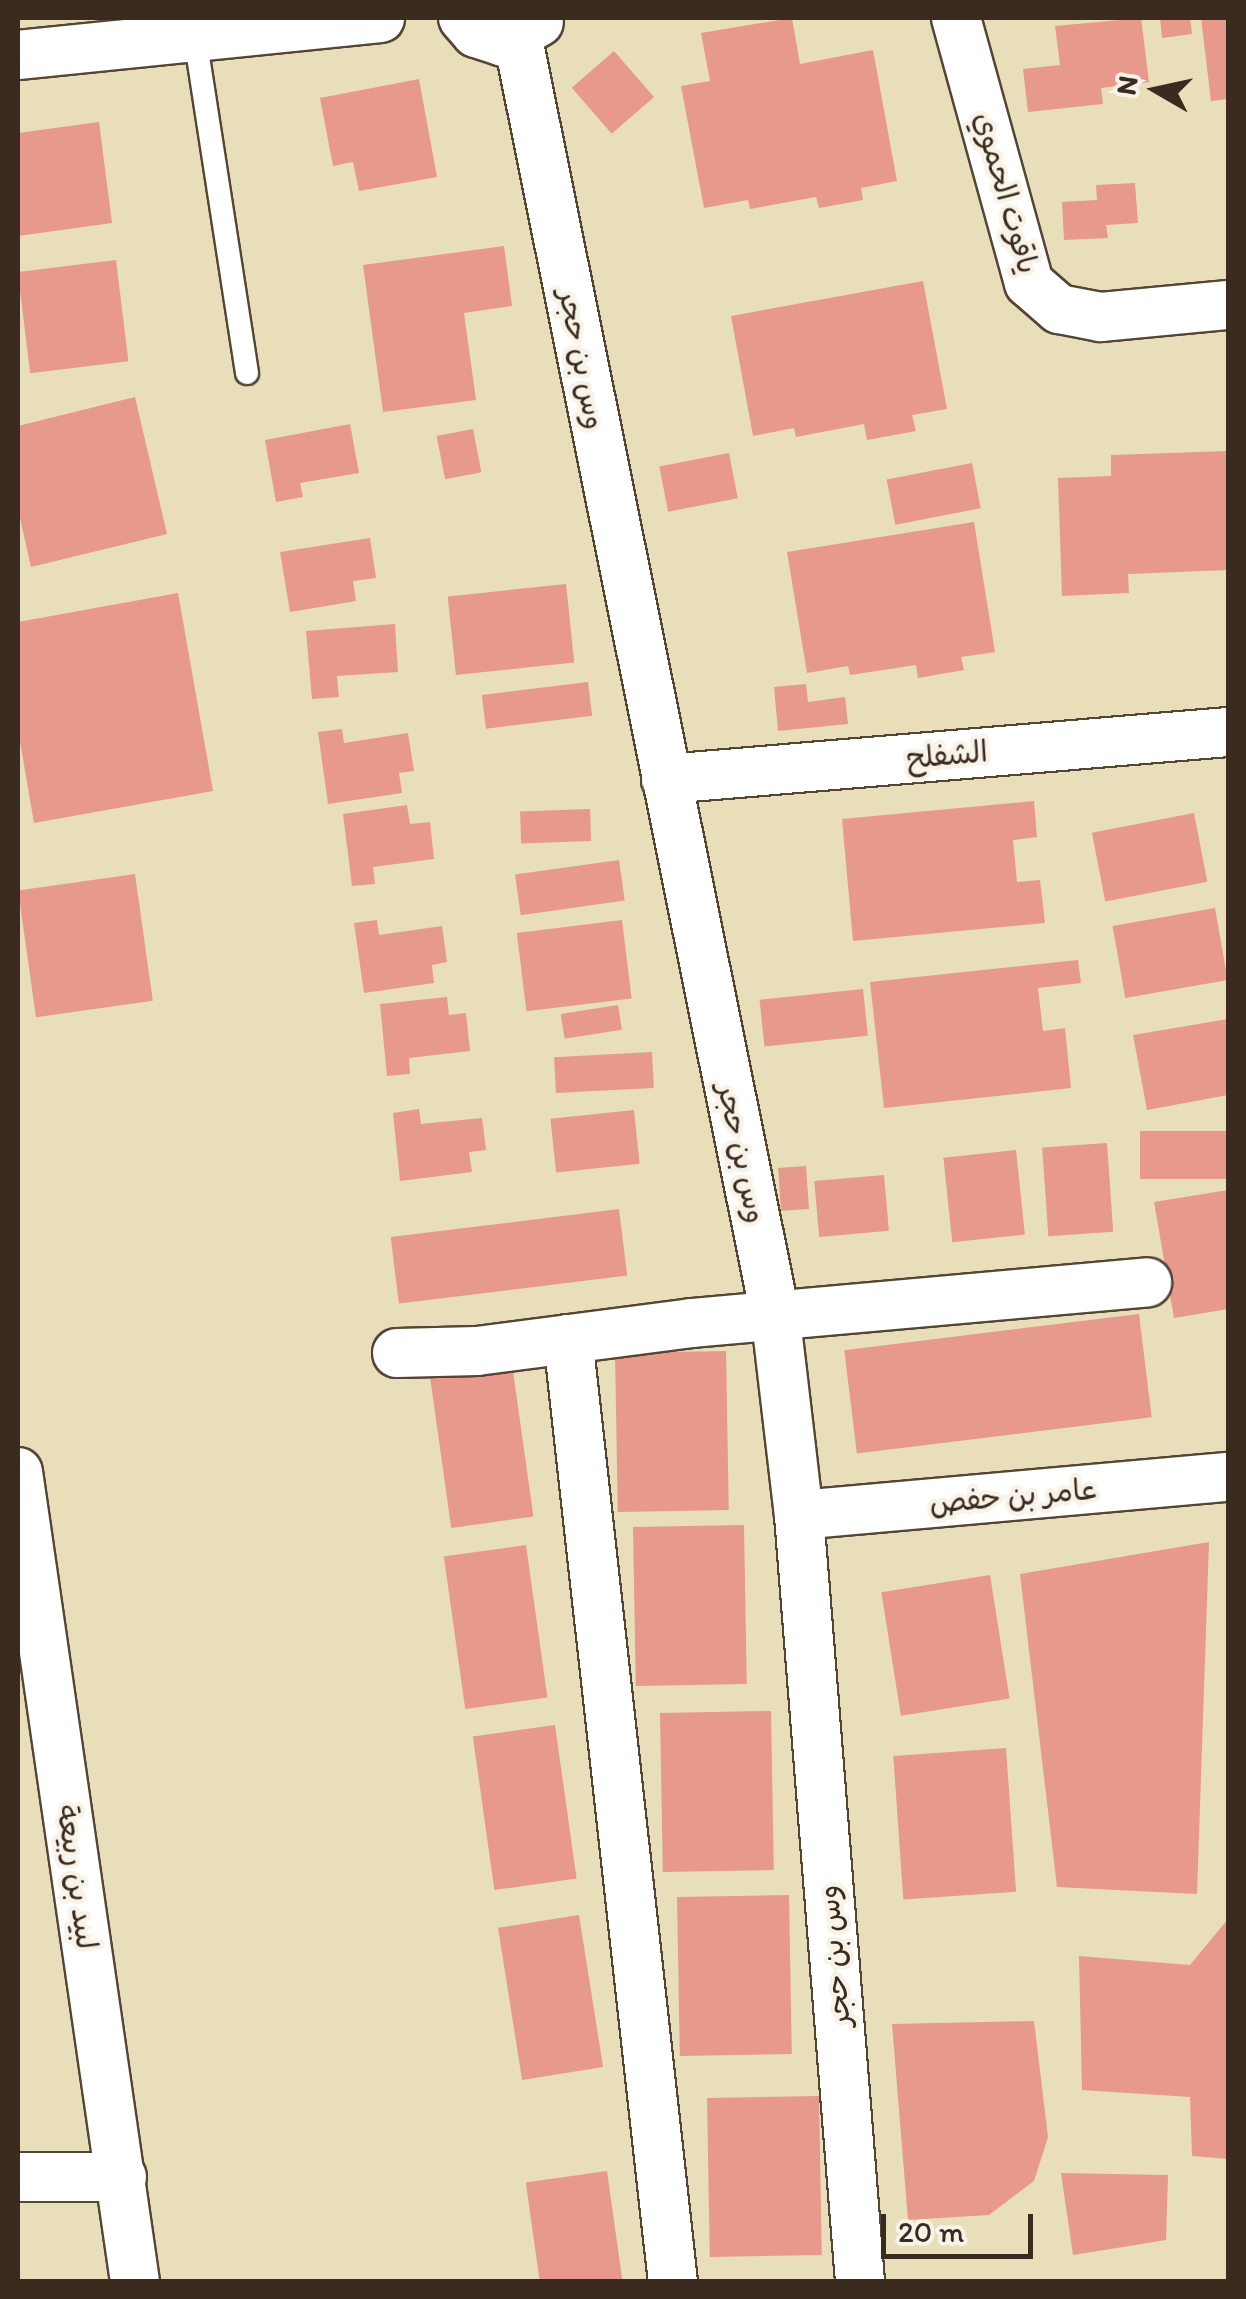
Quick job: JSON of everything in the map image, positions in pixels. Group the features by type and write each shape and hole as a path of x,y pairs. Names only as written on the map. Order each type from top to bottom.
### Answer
{"street":[{"path":"18,54 380,18"},
{"path":"463,18 489,40 530,28"},
{"name":"ياقوت الحموي","path":"956,18 1028,283 1059,310 1101,317 1228,306"},
{"name":"وس بن حجر","path":"530,28 666,779 776,1320 799,1516 860,2282"},
{"name":"الشفلح","path":"666,779 1228,732"},
{"path":"397,1353 1147,1282"},
{"path":"568,1339 673,2282"},
{"name":"لبيد بن ربيعة","path":"18,1472 135,2282"},
{"name":"عامر بن حفص","path":"799,1516 1228,1477"},
{"path":"18,2177 122,2176"}],"lane":[{"path":"195,37 247,373"}],"building":[{"path":"792,18 800,64 873,50 897,181 861,188 863,200 819,208 816,197 750,209 748,200 704,208 681,86 710,81 701,33"},
{"path":"1141,18 1149,82 1101,88 1103,104 1028,112 1023,69 1060,65 1055,26"},
{"path":"1160,18 1190,18 1192,34 1162,38"},
{"path":"1201,18 1228,18 1228,99 1211,101"},
{"path":"614,51 654,97 612,134 572,88"},
{"path":"419,79 437,177 359,191 353,162 333,166 320,98"},
{"path":"99,122 112,223 18,236 18,133"},
{"path":"1135,183 1138,223 1106,225 1108,238 1064,240 1062,202 1097,200 1096,185"},
{"path":"504,246 512,306 464,313 476,400 383,412 363,265"},
{"path":"116,260 128,361 30,373 18,272"},
{"path":"923,281 947,409 912,415 916,431 867,440 864,424 796,437 794,428 753,436 731,316"},
{"path":"135,397 167,534 31,567 18,509 18,426"},
{"path":"350,424 359,473 300,483 303,497 276,502 265,440"},
{"path":"473,429 481,472 445,479 437,436"},
{"path":"1228,451 1228,570 1128,574 1129,593 1062,596 1058,478 1111,476 1111,455"},
{"path":"729,453 738,498 668,512 659,467"},
{"path":"972,463 981,508 895,525 887,480"},
{"path":"974,522 995,652 961,657 964,670 918,678 916,665 850,675 848,666 807,673 787,552"},
{"path":"370,538 376,578 353,581 356,601 290,612 280,552"},
{"path":"566,584 574,663 456,675 448,596"},
{"path":"178,593 213,791 34,823 18,730 18,622"},
{"path":"395,624 398,672 337,676 339,697 312,699 306,631"},
{"path":"588,682 592,716 486,729 482,695"},
{"path":"806,684 808,702 845,697 848,724 778,731 774,687"},
{"path":"342,729 344,743 408,733 414,771 399,773 402,793 328,804 318,732"},
{"path":"1034,801 1037,837 1013,840 1017,882 1040,880 1045,923 853,941 842,819"},
{"path":"407,805 410,824 430,822 434,859 373,867 375,884 352,886 343,814"},
{"path":"590,809 591,841 521,843 520,811"},
{"path":"1194,813 1207,882 1105,902 1092,833"},
{"path":"619,860 625,901 521,915 515,875"},
{"path":"135,874 153,1001 36,1017 18,890"},
{"path":"1215,908 1228,980 1125,998 1113,926"},
{"path":"377,920 379,935 442,926 447,962 432,965 434,983 364,993 354,923"},
{"path":"622,920 632,998 526,1011 517,933"},
{"path":"1078,960 1081,983 1038,988 1043,1031 1065,1028 1071,1088 884,1108 870,982"},
{"path":"863,989 868,1036 764,1047 760,1000"},
{"path":"447,997 449,1015 466,1013 470,1051 409,1058 410,1074 387,1076 380,1004"},
{"path":"618,1005 622,1030 565,1039 561,1014"},
{"path":"1228,1019 1228,1095 1147,1110 1133,1035"},
{"path":"652,1052 654,1088 556,1093 554,1057"},
{"path":"419,1109 421,1124 482,1118 486,1150 469,1152 472,1172 400,1181 393,1113"},
{"path":"634,1110 640,1164 556,1172 550,1119"},
{"path":"1140,1131 1228,1131 1228,1179 1140,1179"},
{"path":"1107,1143 1113,1232 1048,1236 1042,1148"},
{"path":"1016,1150 1025,1235 952,1242 943,1158"},
{"path":"806,1166 809,1209 781,1211 778,1168"},
{"path":"884,1175 889,1231 819,1237 814,1181"},
{"path":"1228,1190 1228,1309 1174,1318 1154,1202"},
{"path":"619,1209 627,1276 399,1304 391,1237"},
{"path":"1139,1314 1152,1417 857,1453 844,1350"},
{"path":"726,1351 729,1510 618,1512 615,1353"},
{"path":"512,1364 533,1517 451,1528 430,1376"},
{"path":"744,1525 747,1684 636,1686 633,1527"},
{"path":"1209,1542 1197,1894 1057,1887 1020,1574"},
{"path":"526,1545 547,1698 465,1709 444,1557"},
{"path":"990,1575 1010,1698 901,1716 881,1592"},
{"path":"771,1711 774,1870 663,1872 660,1713"},
{"path":"555,1725 577,1878 494,1890 473,1737"},
{"path":"1006,1748 1016,1892 903,1900 893,1756"},
{"path":"789,1895 792,2054 680,2056 677,1897"},
{"path":"579,1915 603,2067 522,2080 498,1928"},
{"path":"1228,1919 1228,2159 1192,2156 1190,2097 1082,2090 1079,1956 1190,1965"},
{"path":"1034,2021 1048,2137 1034,2181 989,2215 908,2220 892,2024"},
{"path":"819,2096 822,2255 710,2257 707,2098"},
{"path":"607,2171 623,2282 540,2282 526,2182"},
{"path":"1061,2173 1168,2175 1166,2240 1073,2255"}]}
